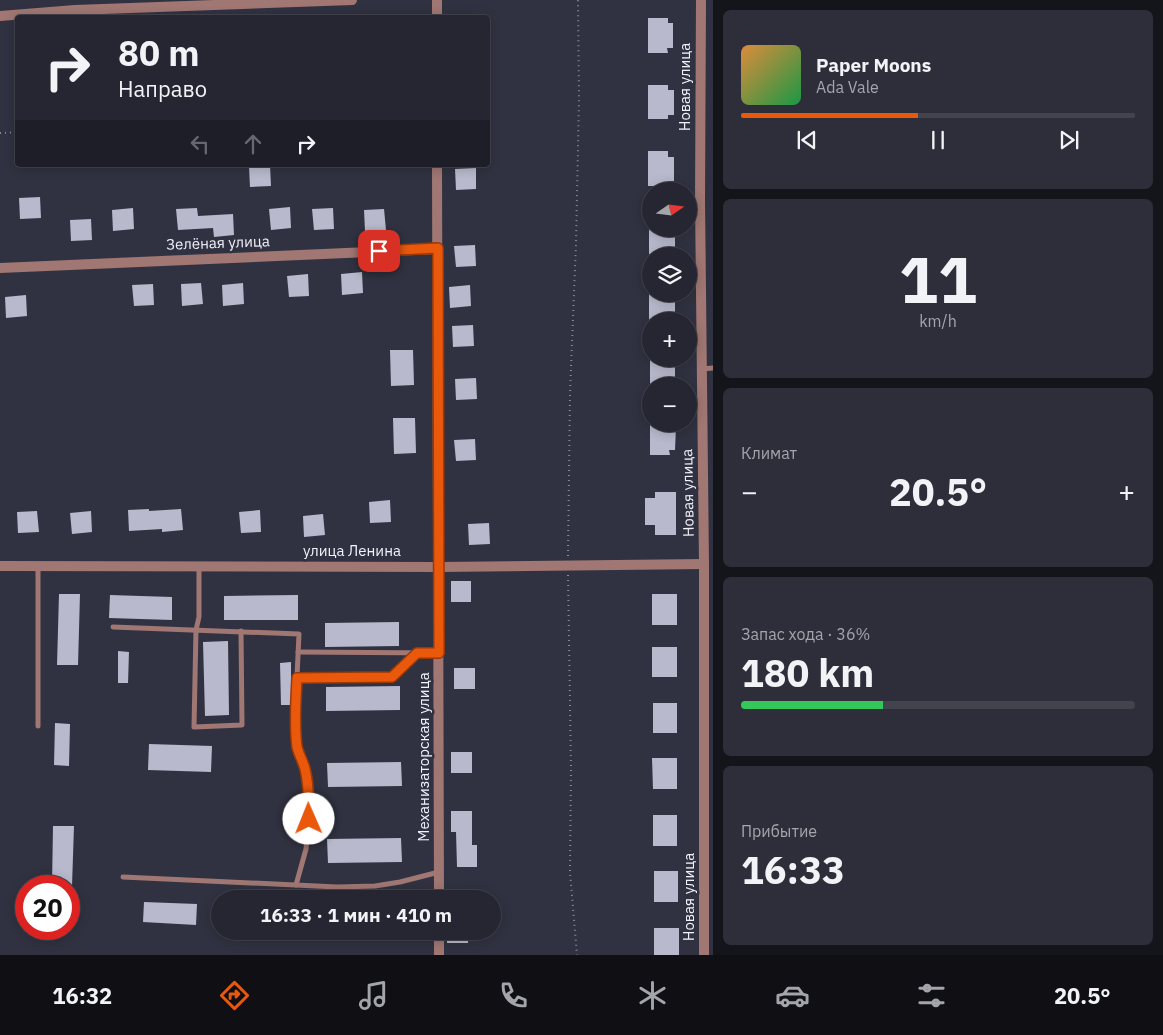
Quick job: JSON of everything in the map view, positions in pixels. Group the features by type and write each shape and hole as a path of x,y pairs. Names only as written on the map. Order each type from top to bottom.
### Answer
{"street":[{"path":"0,16 75,10 352,0"},
{"path":"437,0 437,15"},
{"name":"Новая улица","path":"701,0 700,200 704,564 704,955"},
{"name":"Механизаторская улица","path":"437,167 440,567 439,890"},
{"name":"Зелёная улица","path":"0,268 438,248"},
{"name":"улица Ленина","path":"0,566 440,567 704,564"},
{"path":"439,940 439,955"}],"lane":[{"path":"701,369 713,368"},
{"path":"38,566 38,726"},
{"path":"199,566 199,617 196,630 194,727 242,725 240,631"},
{"path":"113,627 299,634 295,719 298,749 305,766 309,786 309,819 306,849 296,885"},
{"path":"298,652 439,653"},
{"path":"297,678 392,677 417,653"},
{"path":"123,877 338,887 374,886 400,882 439,872"}],"path":[{"path":"577,955 570,872 571,768 568,565 570,393 579,98 578,0"},
{"path":"0,133 15,132"}],"building":[{"path":"648,18 668,18 668,23 673,23 673,48 667,48 668,53 648,53"},
{"path":"648,85 668,85 668,90 674,90 674,115 668,115 668,119 648,119"},
{"path":"648,151 668,151 668,157 674,157 674,181 648,182"},
{"path":"249,167 270,167 271,186 250,187"},
{"path":"476,168 476,189 456,190 455,169"},
{"path":"40,197 41,218 20,219 19,198"},
{"path":"290,207 291,228 271,230 269,209"},
{"path":"133,208 134,229 113,231 112,210"},
{"path":"197,208 198,216 233,214 234,235 214,237 213,228 178,230 176,209"},
{"path":"333,208 334,229 314,230 312,209"},
{"path":"384,209 386,230 365,231 364,210"},
{"path":"91,219 92,240 71,241 70,220"},
{"path":"649,238 675,238 675,247 649,247"},
{"path":"475,245 476,266 456,267 454,246"},
{"path":"362,272 363,293 342,295 341,274"},
{"path":"308,274 309,296 289,297 287,276"},
{"path":"201,283 203,304 182,306 181,284"},
{"path":"243,283 244,304 223,306 222,285"},
{"path":"153,284 154,305 134,306 132,285"},
{"path":"470,285 471,306 450,308 449,287"},
{"path":"26,295 27,316 6,318 5,297"},
{"path":"649,302 675,302 675,312 649,312"},
{"path":"473,325 474,346 453,347 452,326"},
{"path":"390,350 413,350 414,385 391,386"},
{"path":"650,367 675,367 675,377 650,377"},
{"path":"476,378 477,399 456,400 455,379"},
{"path":"393,418 415,418 416,453 394,454"},
{"path":"650,432 676,432 675,450 669,450 670,455 650,455"},
{"path":"475,439 476,460 456,461 454,440"},
{"path":"655,492 676,492 676,535 655,535 655,525 645,525 645,498 655,498"},
{"path":"390,500 391,522 370,523 369,502"},
{"path":"149,509 149,511 181,509 183,530 162,532 162,529 129,531 128,510"},
{"path":"260,510 261,532 241,533 239,512"},
{"path":"37,511 39,532 18,533 17,512"},
{"path":"91,511 92,532 72,534 70,513"},
{"path":"323,514 325,535 304,537 303,516"},
{"path":"489,523 490,544 469,545 468,524"},
{"path":"451,581 471,581 471,602 451,602"},
{"path":"59,594 80,594 78,665 57,665"},
{"path":"652,594 677,594 677,625 652,625"},
{"path":"110,595 172,597 172,620 109,618"},
{"path":"298,595 298,620 224,620 224,596"},
{"path":"399,622 399,646 325,647 325,623"},
{"path":"228,641 229,715 205,716 203,642"},
{"path":"652,647 677,647 677,677 652,677"},
{"path":"118,651 129,652 128,683 118,683"},
{"path":"291,662 291,705 281,705 280,663"},
{"path":"454,668 475,668 475,689 454,689"},
{"path":"400,686 400,710 326,711 326,687"},
{"path":"653,703 677,703 677,733 653,733"},
{"path":"55,723 70,724 69,766 54,765"},
{"path":"149,744 212,746 211,772 148,770"},
{"path":"451,752 472,752 472,773 451,773"},
{"path":"652,758 677,758 677,789 653,789"},
{"path":"401,762 402,786 328,787 327,763"},
{"path":"451,811 472,811 472,845 477,845 477,867 457,867 456,832 451,832"},
{"path":"653,815 677,815 677,846 653,846"},
{"path":"53,826 74,826 72,875 52,875"},
{"path":"401,838 402,862 328,863 327,839"},
{"path":"654,871 678,871 678,902 654,902"},
{"path":"144,902 197,904 196,925 143,922"},
{"path":"654,928 679,928 679,955 654,955"},
{"path":"447,940 468,940 468,943 447,943"}],"route":[{"path":"309,819 309,786 305,766 298,749 296,734 297,678 392,677 417,653 439,653 438,248 379,251"}]}
